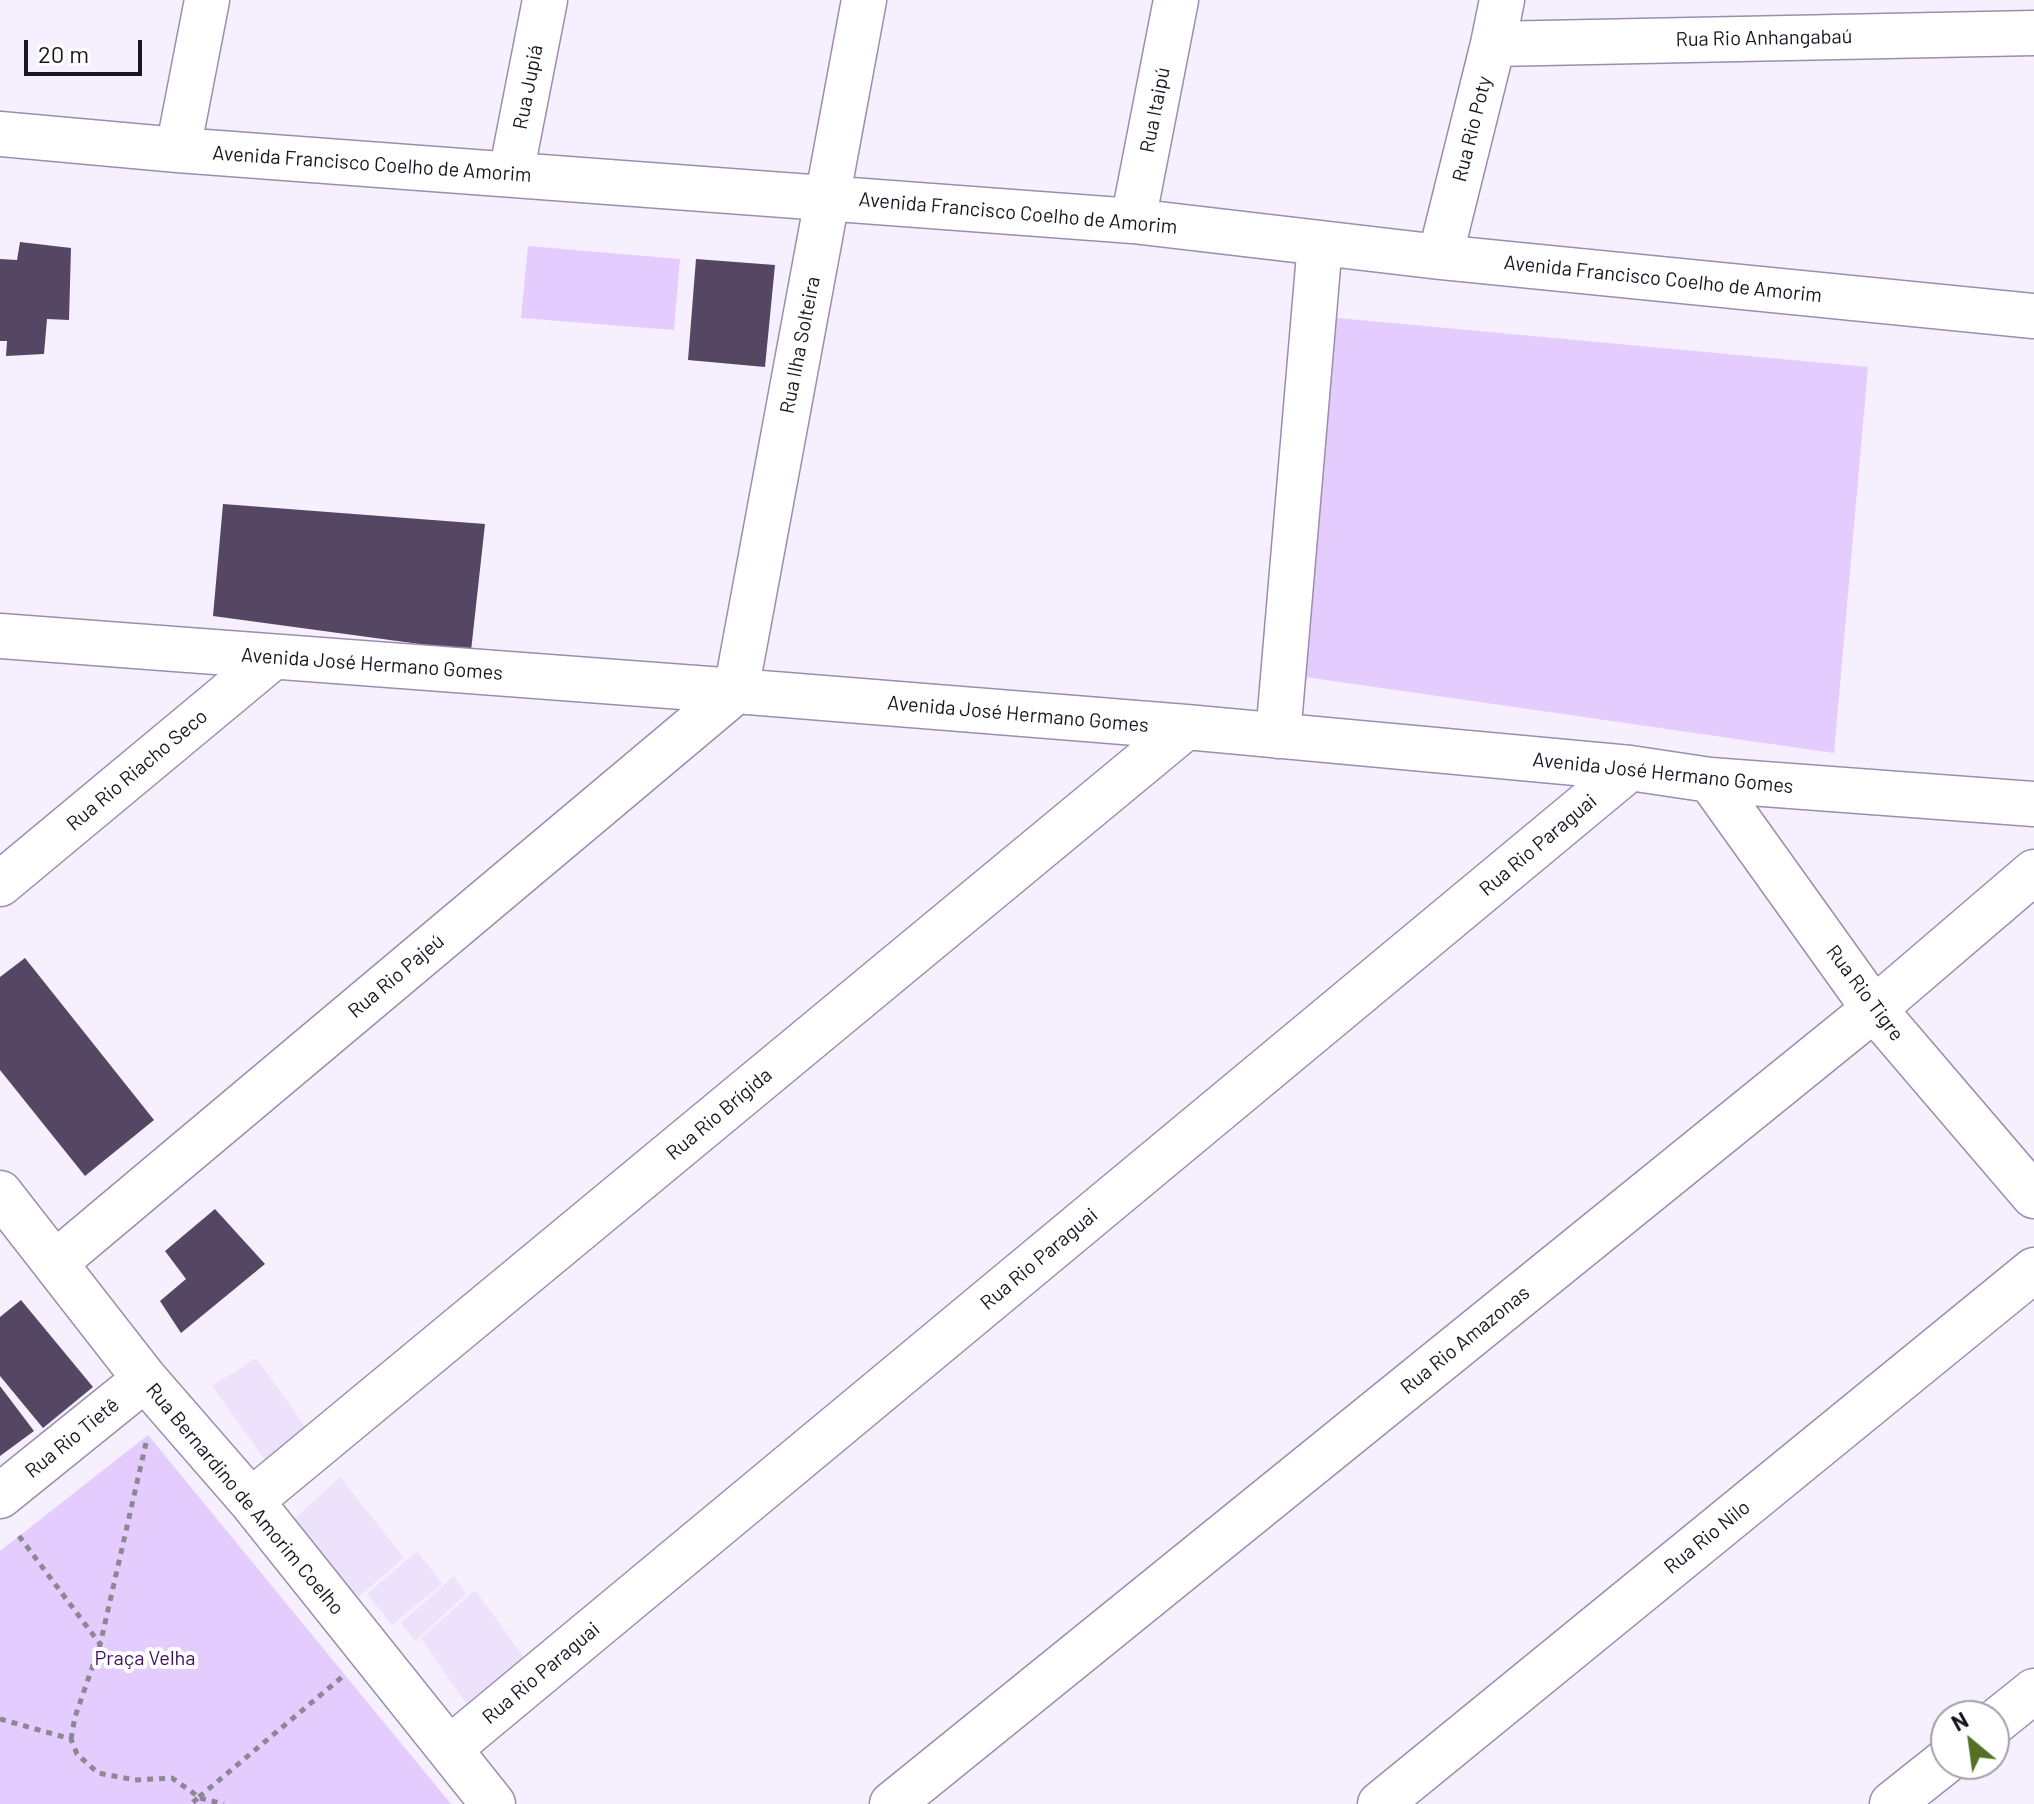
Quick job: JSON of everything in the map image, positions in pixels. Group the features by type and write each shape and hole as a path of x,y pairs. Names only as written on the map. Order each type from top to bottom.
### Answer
{"street":[{"path":"178,150 207,0"},
{"name":"Rua Jupiá","path":"511,174 545,0"},
{"name":"Rua Ilha Solteira","path":"736,691 864,0"},
{"name":"Rua Itaipú","path":"1133,221 1176,0"},
{"name":"Rua Rio Poty","path":"1440,257 1502,0"},
{"name":"Rua Rio Anhangabaú","path":"1493,44 2034,33"},
{"name":"Avenida Francisco Coelho de Amorim","path":"0,134 1133,221 1440,257 2034,316"},
{"path":"1278,736 1320,243"},
{"name":"Avenida José Hermano Gomes","path":"0,636 1186,727 1630,768 1710,780 2034,804"},
{"name":"Rua Rio Riacho Seco","path":"0,884 273,657"},
{"name":"Rua Rio Pajeú","path":"56,1262 736,691"},
{"name":"Rua Rio Brígida","path":"251,1501 1186,727"},
{"name":"Rua Rio Paraguai","path":"449,1749 1630,768"},
{"name":"Rua Rio Tigre","path":"1710,780 1874,1009 2034,1196"},
{"name":"Rua Rio Amazonas","path":"892,1804 1874,1009 2034,872"},
{"name":"Rua Bernardino de Amorim Coelho","path":"0,1193 145,1379 251,1501 493,1804"},
{"name":"Rua Rio Nilo","path":"1380,1804 2034,1270"},
{"name":"Rua Rio Tietê","path":"0,1496 145,1379"},
{"path":"2010,1710 2034,1691"},
{"path":"1892,1804 1930,1774"}],"path":[{"path":"148,1435 100,1645 75,1717 71,1739 77,1754 98,1773 135,1780 172,1778 205,1804"},
{"path":"19,1536 100,1645"},
{"path":"191,1804 345,1675"},
{"path":"0,1719 71,1739"},
{"path":"199,1797 224,1804"}],"shaded area":[{"path":"256,1358 308,1430 267,1463 212,1386"},
{"path":"340,1477 404,1558 358,1597 294,1519"},
{"path":"417,1551 442,1584 392,1625 367,1594"},
{"path":"454,1576 466,1594 415,1641 401,1623"},
{"path":"475,1590 526,1660 470,1709 421,1638"}],"green space":[{"path":"528,246 680,259 674,330 521,318"},
{"path":"1327,317 1868,367 1834,753 1298,676"},
{"name":"Praça Velha","path":"148,1435 451,1804 0,1804 0,1551"}],"building":[{"path":"20,242 71,248 69,320 47,319 44,354 6,356 7,341 0,341 0,259 17,260"},
{"path":"696,259 775,265 765,367 688,360"},
{"path":"223,504 485,524 471,651 213,616"},
{"path":"25,958 154,1120 85,1176 0,1070 0,977"},
{"path":"215,1209 265,1264 181,1333 160,1301 186,1279 165,1251"},
{"path":"21,1300 93,1387 43,1428 0,1376 0,1317"},
{"path":"0,1386 34,1431 0,1456"}]}
